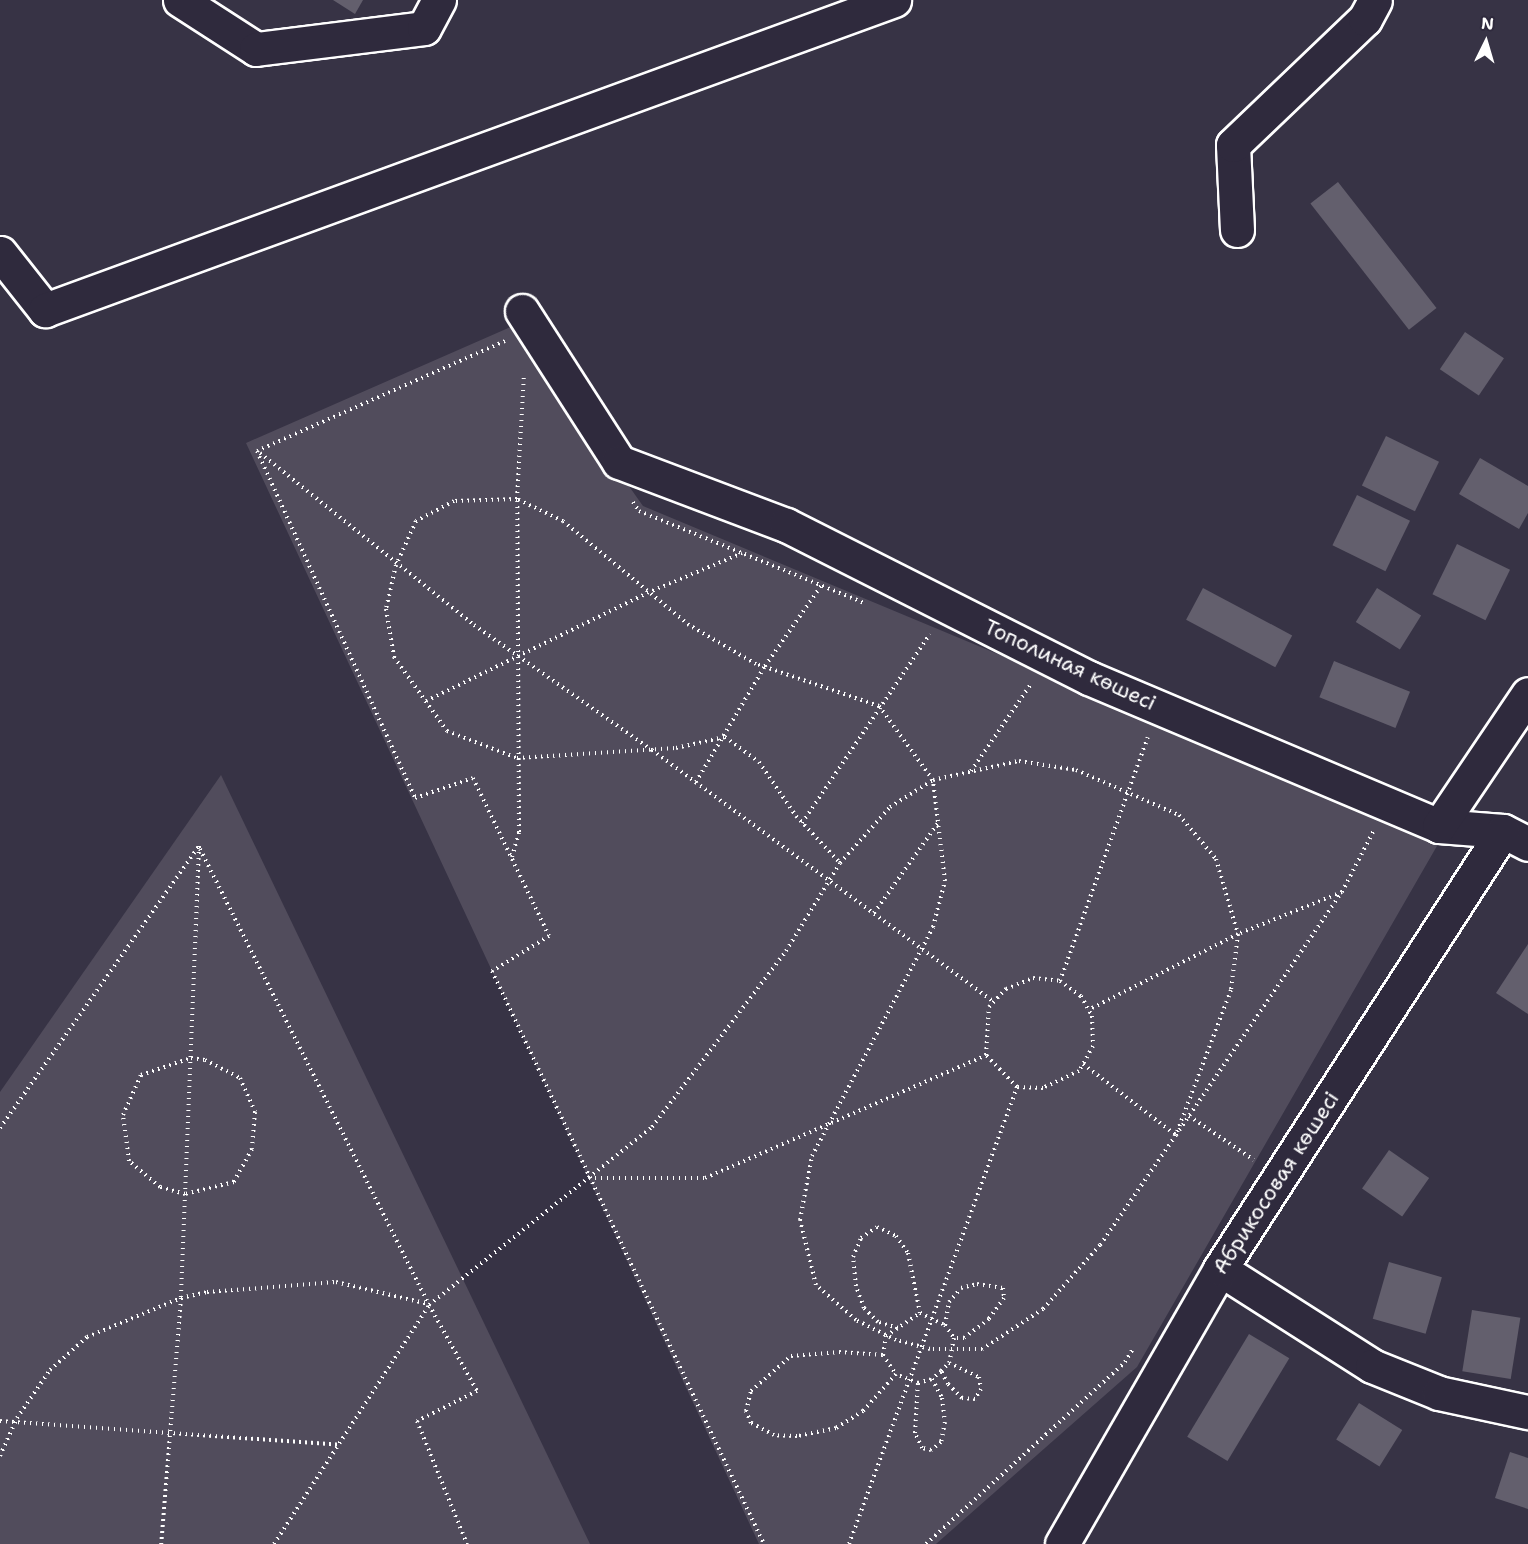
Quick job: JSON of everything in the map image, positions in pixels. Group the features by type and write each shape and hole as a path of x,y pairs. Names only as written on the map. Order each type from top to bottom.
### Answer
{"street":[{"path":"180,0 256,49 424,28 439,0"},
{"path":"0,253 45,310 894,0"},
{"path":"1237,230 1233,145 1365,19 1375,0"},
{"path":"518,324 622,477"},
{"name":"Тополиная көшесі","path":"622,477 786,525 1089,678 1438,826 1515,837"},
{"path":"1438,826 1528,694"},
{"name":"Абрикосовая көшесі","path":"1062,1544 1220,1269 1515,837"},
{"path":"1220,1269 1372,1366 1439,1393 1528,1412"}],"path":[{"path":"257,451 518,324"},
{"path":"512,858 519,832 517,499 525,363"},
{"path":"257,451 396,565 517,655 923,947 994,1002"},
{"path":"257,451 415,798 473,778 549,936 492,971 588,1178 764,1544"},
{"path":"622,477 639,510 865,604"},
{"path":"840,864 802,823 759,762 725,737 652,750 517,758 447,731 394,657 386,609 396,565 416,521 454,501 517,499 563,521 689,625 765,666 879,706 933,780 940,819 945,881 933,927 812,1156 800,1220 816,1286 855,1320 886,1336 924,1347 982,1349 1043,1309 1100,1245 1342,892 1238,934 1088,1010"},
{"path":"426,701 647,592 742,553"},
{"path":"696,783 765,666 821,586"},
{"path":"921,627 942,636"},
{"path":"802,823 879,706 932,632"},
{"path":"971,772 1037,675"},
{"path":"1060,981 1126,790 1152,725"},
{"path":"274,1544 341,1445 429,1305 652,1127 786,951 840,864 890,807 933,780 1019,760 1076,770 1126,790 1179,816 1216,859 1238,934 1231,990 1176,1135"},
{"path":"874,913 940,819"},
{"path":"161,1544 181,1298 199,846"},
{"path":"0,1128 199,846"},
{"path":"199,846 429,1305 477,1391 417,1421 467,1544"},
{"path":"1033,978 1060,981 1081,996 1088,1010 1093,1046 1079,1071 1043,1088 1017,1087 986,1055 989,1007 994,1002 1006,989 1033,978"},
{"path":"588,1178 705,1178 986,1055"},
{"path":"190,1058 205,1060 240,1078 255,1112 252,1149 234,1182 185,1194 160,1187 129,1161 123,1115 141,1075 190,1058"},
{"path":"1083,1064 1176,1135"},
{"path":"849,1544 907,1381 924,1347 1017,1087"},
{"path":"1189,1116 1255,1161 1249,1171"},
{"path":"898,1328 878,1322 864,1308 856,1286 854,1257 861,1239 877,1227 896,1236 908,1253 920,1313"},
{"path":"0,1456 14,1423 50,1370 87,1337 181,1298 207,1292 336,1282 429,1305"},
{"path":"945,1325 949,1302 961,1288 977,1284 1003,1288 1004,1298 988,1320 964,1338 954,1338"},
{"path":"920,1313 934,1317 945,1325 954,1338 954,1348 949,1363 933,1379 918,1383 907,1381 896,1374 883,1355 886,1336 920,1313"},
{"path":"926,1544 1125,1362 1138,1342"},
{"path":"883,1355 839,1352 791,1356 751,1391 746,1411 751,1423 774,1435 797,1436 836,1428 863,1411 896,1374"},
{"path":"941,1371 962,1398 975,1399 981,1389 979,1377 949,1363"},
{"path":"918,1383 915,1433 921,1448 931,1450 941,1442 945,1422 942,1398 933,1379"},
{"path":"0,1421 341,1445"}],"shaded area":[{"path":"515,325 643,506 1441,839 1137,1367 936,1544 759,1544 246,443"},
{"path":"221,775 590,1544 0,1544 0,1092"}],"building":[{"path":"333,0 363,0 355,14"},
{"path":"1338,182 1437,308 1409,330 1310,204"},
{"path":"1465,332 1504,358 1479,396 1440,369"},
{"path":"1386,436 1439,462 1415,511 1362,485"},
{"path":"1480,458 1528,486 1528,513 1519,529 1459,494"},
{"path":"1357,495 1410,521 1385,571 1332,545"},
{"path":"1457,544 1510,570 1485,620 1432,594"},
{"path":"1203,588 1292,635 1275,667 1186,620"},
{"path":"1377,588 1421,616 1400,649 1356,622"},
{"path":"1334,661 1410,692 1395,728 1319,697"},
{"path":"1528,944 1528,1014 1496,993"},
{"path":"1389,1150 1429,1178 1402,1217 1362,1189"},
{"path":"1389,1262 1442,1277 1426,1334 1373,1319"},
{"path":"1472,1310 1520,1318 1511,1379 1462,1371"},
{"path":"1249,1334 1289,1358 1227,1461 1187,1437"},
{"path":"1359,1403 1402,1430 1379,1466 1336,1439"},
{"path":"1510,1452 1528,1458 1528,1509 1495,1498"}]}
